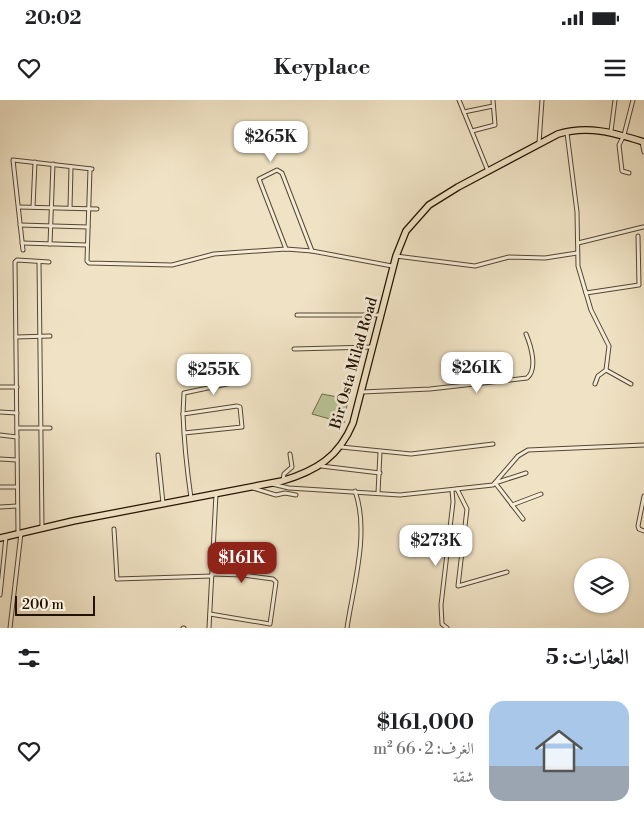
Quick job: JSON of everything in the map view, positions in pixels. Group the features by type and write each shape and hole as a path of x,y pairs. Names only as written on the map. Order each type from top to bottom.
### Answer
{"main road":[{"name":"Bir Osta Milad Road","path":"3,537 282,480 304,475 321,466 340,447 352,423 396,256 406,230 423,210 447,193 539,144 566,132 594,129 611,131 643,141"}],"street":[{"path":"459,100 488,171"},
{"path":"472,131 494,126 493,100"},
{"path":"539,144 542,100"},
{"path":"611,131 615,100"},
{"path":"629,173 622,171 619,145 624,135 633,100"},
{"path":"464,112 493,106"},
{"path":"566,132 568,161 575,194 578,266 591,310 609,346 606,370 598,376 595,384"},
{"path":"643,141 644,152"},
{"path":"23,250 13,161 91,169 88,209 88,263 168,265 214,254 286,249 312,251 393,266"},
{"path":"33,207 35,162"},
{"path":"50,244 53,164"},
{"path":"70,208 71,167"},
{"path":"286,249 259,179 277,170 282,173 312,251"},
{"path":"19,207 97,209"},
{"path":"20,225 88,227"},
{"path":"578,243 643,228"},
{"path":"586,293 638,285 638,236"},
{"path":"22,243 87,245"},
{"path":"396,256 475,266 510,257 545,258 577,253"},
{"path":"10,628 19,533 17,506 15,262 17,260 49,262"},
{"path":"38,262 42,528"},
{"path":"297,315 380,315"},
{"path":"361,392 430,389 527,378 532,374 533,367 526,334"},
{"path":"16,336 50,336"},
{"path":"294,349 373,347"},
{"path":"606,370 631,384"},
{"path":"191,498 184,433 184,394 246,380"},
{"path":"0,387 17,387"},
{"path":"183,414 238,406 242,425 240,428 184,433"},
{"path":"0,412 17,413"},
{"path":"17,428 50,428"},
{"path":"0,435 17,436"},
{"path":"340,447 411,454 493,444"},
{"path":"497,483 518,456 528,450 644,445"},
{"path":"378,494 380,452"},
{"path":"282,480 284,474 292,467 290,454"},
{"path":"158,455 163,504"},
{"path":"0,459 17,460"},
{"path":"321,466 380,473"},
{"path":"268,483 289,488 414,495 497,483 526,473"},
{"path":"497,483 523,519"},
{"path":"0,487 17,487"},
{"path":"250,487 276,495 285,492 296,495"},
{"path":"457,489 467,509 458,586 507,572"},
{"path":"447,628 441,623 441,605 453,502 452,490"},
{"path":"347,628 360,548 359,511 355,491"},
{"path":"209,628 216,494"},
{"path":"512,505 541,494"},
{"path":"644,496 638,526 639,529 644,531"},
{"path":"0,506 17,506"},
{"path":"114,528 117,579 243,575 274,579 276,582 271,622 268,624 210,614"},
{"path":"0,595 3,537"}],"green space":[{"path":"322,394 348,399 344,423 312,414"}]}
